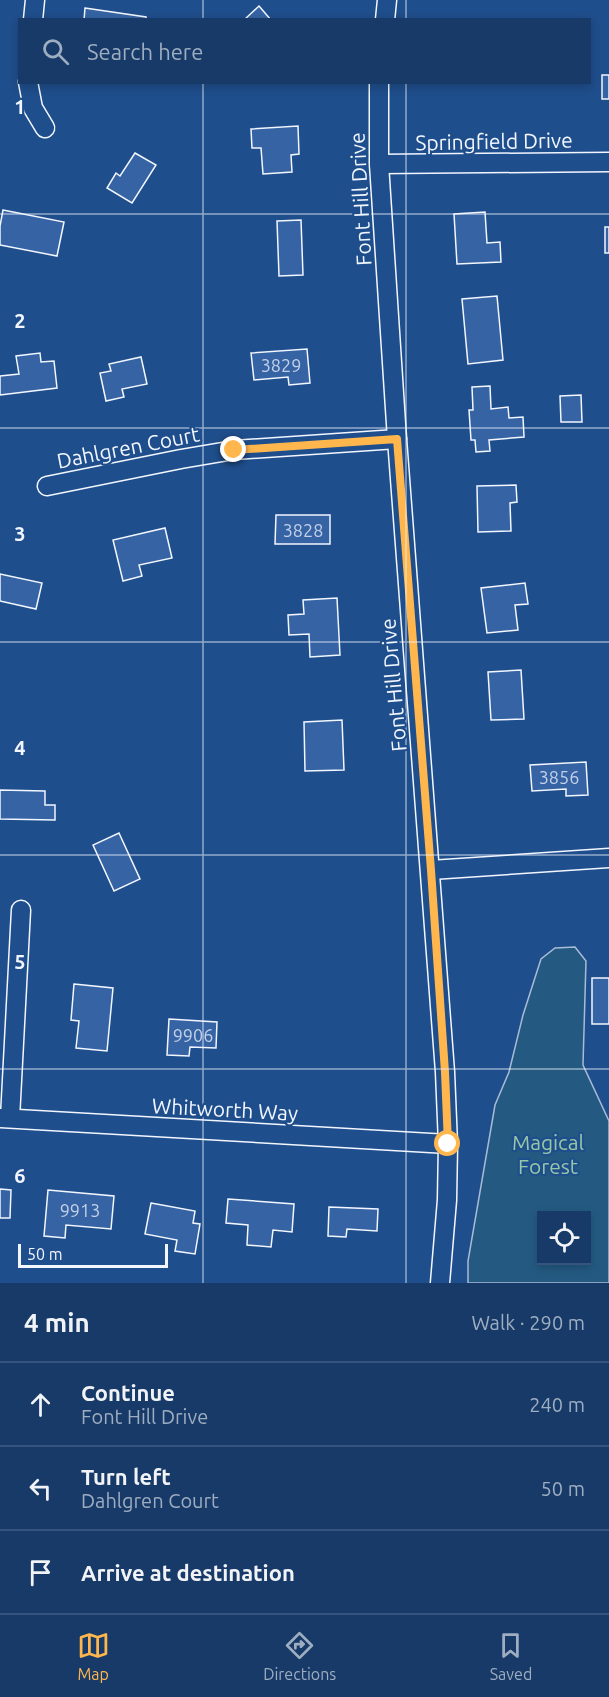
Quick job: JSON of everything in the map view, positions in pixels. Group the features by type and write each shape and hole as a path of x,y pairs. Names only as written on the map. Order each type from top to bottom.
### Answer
{"street":[{"path":"33,18 35,0"},
{"path":"385,18 387,0"},
{"path":"28,84 33,108 45,128"},
{"name":"Font Hill Drive","path":"379,84 380,164 397,439 445,1072 448,1144 447,1200 440,1283"},
{"name":"Springfield Drive","path":"380,164 609,162"},
{"name":"Dahlgren Court","path":"47,486 234,450 397,439"},
{"path":"431,870 609,858"},
{"path":"5,1118 21,910"},
{"name":"Whitworth Way","path":"5,1118 448,1144"}],"green space":[{"name":"Magical Forest","path":"575,947 586,961 583,1065 609,1121 609,1283 468,1283 468,1261 495,1105 509,1072 523,1015 541,959 555,948"}],"building":[{"path":"259,6 269,18 246,18"},
{"path":"85,8 146,17 146,18 84,18"},
{"path":"602,75 609,75 609,99 602,99"},
{"path":"298,126 299,154 291,155 292,172 263,174 261,148 252,148 251,129"},
{"path":"135,153 156,165 132,203 107,188 116,173 120,176"},
{"path":"3,210 64,222 57,256 0,245"},
{"path":"485,212 487,243 500,242 501,262 457,264 454,214"},
{"path":"301,220 303,275 279,276 277,221"},
{"path":"605,227 609,227 609,253 605,253"},
{"path":"497,296 503,360 468,364 462,299"},
{"path":"307,349 310,383 289,385 288,377 254,380 251,353"},
{"path":"40,353 41,362 54,361 57,388 0,395 0,376 19,374 16,356"},
{"path":"141,357 147,384 122,389 124,397 106,401 100,373 111,371 109,364"},
{"path":"490,386 491,409 508,407 509,418 523,417 524,437 489,440 490,451 476,452 475,440 471,440 469,410 473,410 472,387"},
{"path":"581,395 582,422 561,422 560,396"},
{"path":"516,485 517,502 510,503 511,531 478,532 477,486"},
{"path":"276,515 330,515 330,544 275,544"},
{"path":"165,528 172,558 139,565 142,576 123,581 113,540"},
{"path":"0,574 42,583 36,609 0,601"},
{"path":"525,583 528,604 515,605 518,630 487,633 481,588"},
{"path":"337,598 340,655 310,657 309,634 289,635 288,615 304,614 303,600"},
{"path":"521,670 524,719 491,720 488,672"},
{"path":"342,720 344,770 305,771 304,722"},
{"path":"586,762 588,795 566,796 566,789 532,791 530,765"},
{"path":"0,790 45,791 45,805 55,805 55,820 0,819"},
{"path":"119,833 140,879 114,891 93,845"},
{"path":"592,978 609,978 609,1024 592,1024"},
{"path":"74,984 113,988 107,1051 76,1048 79,1021 71,1020"},
{"path":"169,1019 217,1022 216,1048 190,1047 189,1056 167,1055"},
{"path":"0,1189 11,1190 10,1218 0,1218"},
{"path":"48,1190 114,1196 111,1229 66,1225 65,1238 44,1236"},
{"path":"228,1199 294,1204 292,1232 273,1230 271,1247 247,1245 248,1225 226,1223"},
{"path":"151,1203 195,1211 193,1223 200,1224 195,1254 175,1251 177,1240 145,1234"},
{"path":"329,1207 378,1209 377,1231 347,1229 346,1237 328,1236"}],"route":[{"path":"234,450 397,439 431,870 448,1144"}]}
